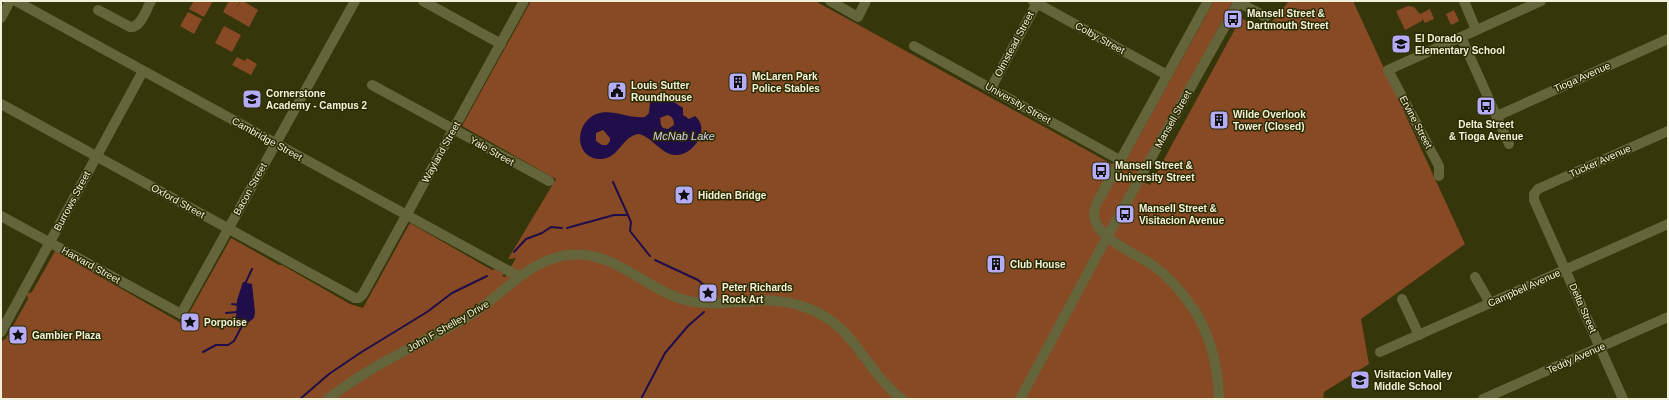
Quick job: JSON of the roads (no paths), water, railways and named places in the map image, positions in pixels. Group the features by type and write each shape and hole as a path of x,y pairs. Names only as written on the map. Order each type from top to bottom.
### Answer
{"street":[{"path":"1,18 10,1"},
{"name":"Cambridge Street","path":"16,1 518,276"},
{"path":"98,10 130,27 134,27 138,25 151,1"},
{"name":"Bacon Street","path":"181,314 355,1"},
{"path":"423,1 501,44"},
{"name":"Wayland Street","path":"354,298 359,298 363,294 524,1"},
{"path":"830,1 858,17 866,1"},
{"path":"1208,1 1120,160 1099,199 1095,210 1096,221 1107,237 1155,267 1174,284 1190,303 1203,324 1212,349 1217,375 1219,399"},
{"path":"1238,1 1266,17"},
{"name":"Mansell Street","path":"1020,399 1107,237 1238,1"},
{"path":"1464,1 1476,30"},
{"path":"1509,144 1461,37 1542,1"},
{"name":"Colby Street","path":"1036,2 1167,75"},
{"name":"Olmstead Street","path":"990,88 1036,2"},
{"name":"Ervine Street","path":"1439,176 1439,166 1388,70 1461,37"},
{"name":"Tioga Avenue","path":"1497,116 1668,39"},
{"name":"University Street","path":"914,46 1120,160"},
{"name":"Burrows Street","path":"2,328 143,71"},
{"name":"Yale Street","path":"372,85 549,182"},
{"name":"Oxford Street","path":"1,104 354,298"},
{"name":"Tucker Avenue","path":"1534,194 1538,189 1668,131"},
{"name":"Delta Street","path":"1534,194 1534,200 1623,399"},
{"name":"Harvard Street","path":"1,216 181,314"},
{"name":"Campbell Avenue","path":"1380,352 1668,224"},
{"name":"John F Shelley Drive","path":"328,399 343,387 377,366 477,311 490,302 518,276 532,267 557,257 581,255 592,256 615,264 664,291 684,300 709,304 767,300 792,303 804,307 826,317 846,333 881,379 902,399"},
{"path":"1475,276 1490,303"},
{"path":"1402,299 1419,335"},
{"name":"Teddy Avenue","path":"1484,399 1668,317"}],"water":[{"name":"McNab Lake","path":"658,98 671,100 683,108 683,115 689,119 695,116 700,122 701,128 701,135 698,142 687,152 674,155 664,151 648,138 639,134 628,139 613,155 608,158 593,158 582,149 580,134 588,119 602,112 632,117 645,117 649,113 650,102","holes":["667,115 673,119 674,123 674,125 668,129 663,128 660,118","603,130 610,138 607,145 602,145 596,141 596,133"]},
{"path":"243,282 252,284 255,312 254,318 243,327 236,320 237,300"}],"waterway":[{"path":"613,182 631,222 630,231 650,256"},
{"path":"567,228 614,215 628,215"},
{"path":"514,252 526,239 542,233 551,227 562,228"},
{"path":"655,260 698,280 705,286"},
{"path":"245,284 252,269"},
{"path":"300,399 329,374 360,353 427,312 452,293 487,276"},
{"path":"708,292 708,298"},
{"path":"232,304 239,305"},
{"path":"226,313 238,312"},
{"path":"641,399 665,353 688,326 704,312"},
{"path":"203,352 216,345 228,345 234,341 243,324"}],"place":[{"name":"Mansell Street & Dartmouth Street","path":"1233,19"},
{"name":"El Dorado Elementary School","path":"1401,44"},
{"name":"McLaren Park Police Stables","path":"738,82"},
{"name":"Louis Sutter Roundhouse","path":"617,91"},
{"name":"Cornerstone Academy - Campus 2","path":"252,99"},
{"name":"Delta Street & Tioga Avenue","path":"1486,106"},
{"name":"Wilde Overlook Tower (Closed)","path":"1219,120"},
{"name":"Mansell Street & University Street","path":"1101,171"},
{"name":"Hidden Bridge","path":"684,195"},
{"name":"Mansell Street & Visitacion Avenue","path":"1125,214"},
{"name":"Club House","path":"996,264"},
{"name":"Peter Richards Rock Art","path":"708,293"},
{"name":"Porpoise","path":"190,322"},
{"name":"Gambier Plaza","path":"18,335"},
{"name":"Visitacion Valley Middle School","path":"1360,380"}]}
